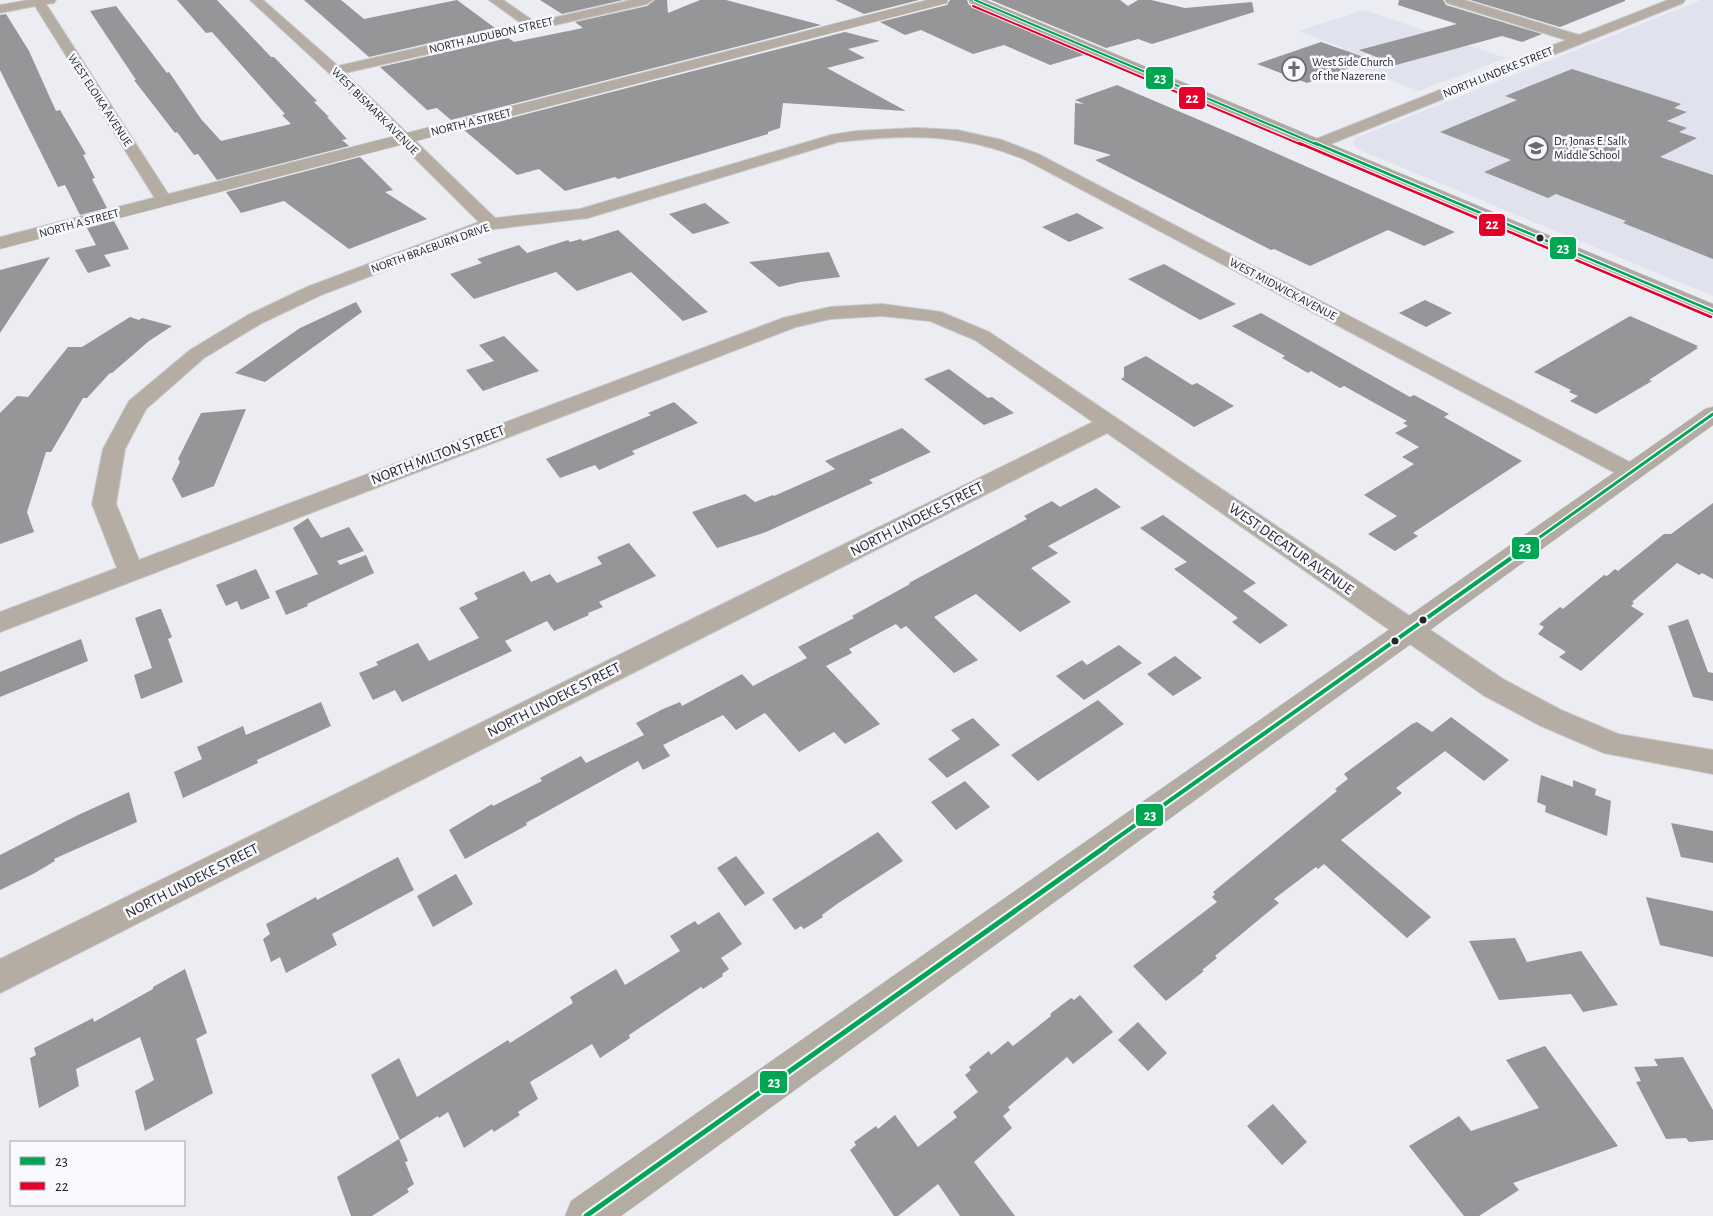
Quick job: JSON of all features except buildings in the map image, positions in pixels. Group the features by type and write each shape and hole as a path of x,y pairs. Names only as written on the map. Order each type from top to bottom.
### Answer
{"main road":[{"path":"975,0 1713,311"}],"street":[{"name":"WEST BISMARK AVENUE","path":"256,0 335,71 491,224"},
{"path":"495,0 533,26"},
{"name":"NORTH AUDUBON STREET","path":"335,71 647,0"},
{"name":"NORTH A STREET","path":"0,243 942,0"},
{"path":"1452,0 1580,40"},
{"name":"NORTH LINDEKE STREET","path":"1317,144 1679,0"},
{"path":"0,9 42,1"},
{"name":"WEST ELOIKA AVENUE","path":"42,1 164,200"},
{"name":"NORTH BRAEBURN DRIVE","path":"131,571 104,504 114,449 137,406 197,354 255,318 314,291 491,224 582,214 836,138 872,134 927,133"},
{"name":"WEST MIDWICK AVENUE","path":"927,133 960,136 996,143 1032,157 1631,472"},
{"name":"NORTH MILTON STREET","path":"0,622 790,322 830,313 882,310"},
{"name":"WEST DECATUR AVENUE","path":"882,310 934,316 982,336 1493,687 1551,718 1614,745 1713,762"},
{"path":"586,1216 1713,414"},
{"name":"NORTH LINDEKE STREET","path":"0,977 1108,423"}],"shaded area":[{"name":"Dr. Jonas E. Salk Middle School","path":"1701,0 1713,0 1713,296 1362,151 1354,146 1353,141 1356,138"},
{"path":"1364,10 1506,58 1419,91 1323,55 1344,48 1298,31"}],"transit line":[{"name":"23","path":"975,0 1713,311"},
{"name":"22","path":"973,6 1711,317"},
{"name":"23","path":"586,1216 1713,414"}],"place":[{"name":"West Side Church of the Nazerene","path":"1294,69"},
{"name":"Dr. Jonas E. Salk Middle School","path":"1536,148"}]}
